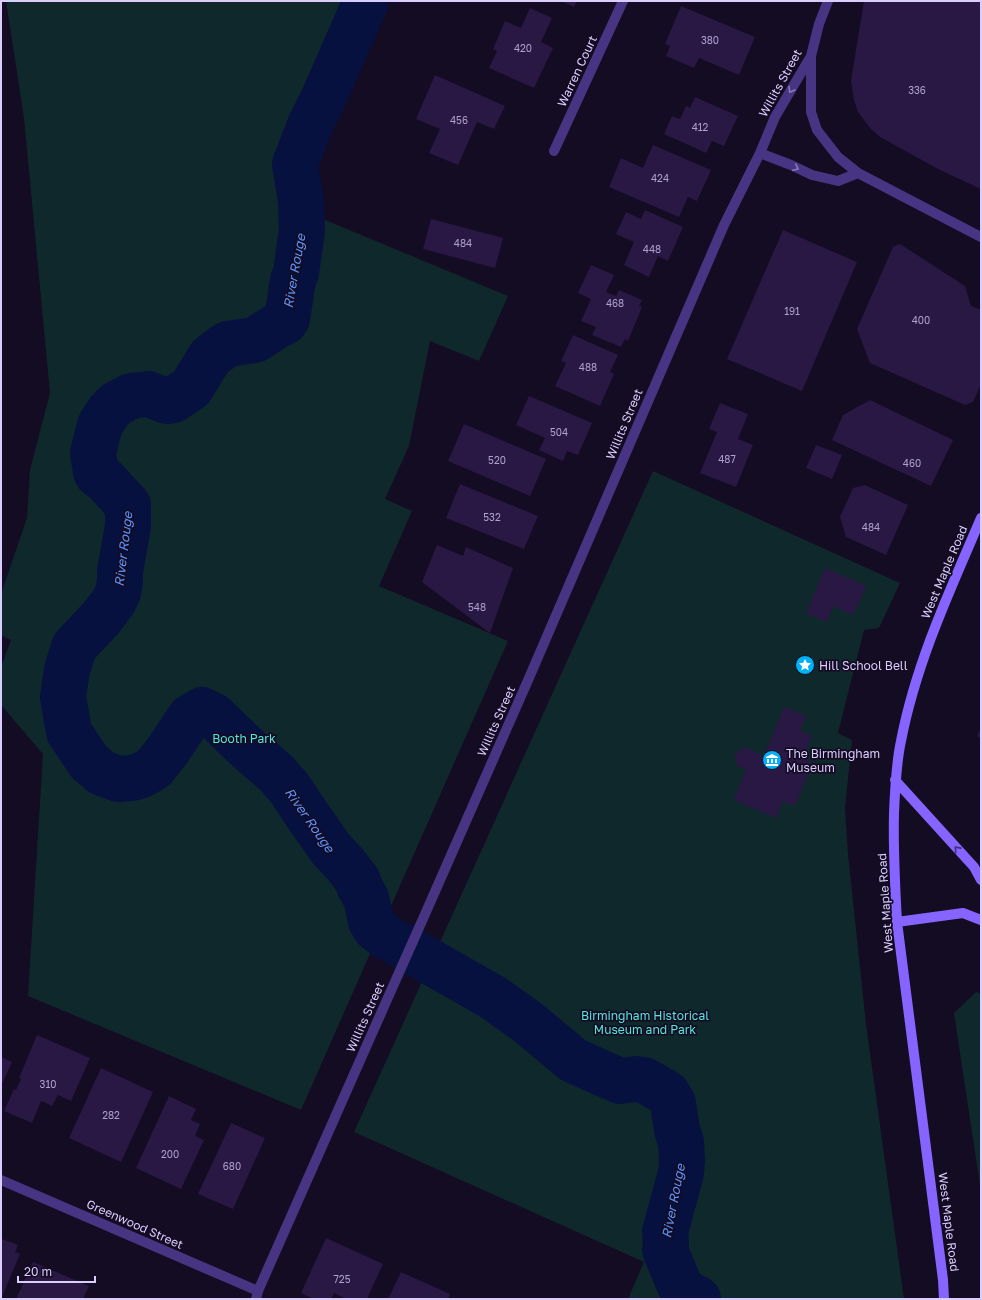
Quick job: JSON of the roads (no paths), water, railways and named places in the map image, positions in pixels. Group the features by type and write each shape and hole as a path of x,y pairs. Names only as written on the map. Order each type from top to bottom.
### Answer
{"main road":[{"name":"West Maple Road","path":"944,1299 943,1280 897,922 894,866 895,780 902,735 918,675 948,595 981,518"},
{"path":"895,780 974,867 981,880"},
{"path":"897,922 963,913 981,920"}],"street":[{"name":"Warren Court","path":"554,151 623,1"},
{"name":"Willits Street","path":"257,1295 532,670 724,225 760,153 775,117 811,56 818,24 828,1"},
{"path":"811,56 811,112 817,130 838,157 858,173 981,237"},
{"path":"760,153 812,175 838,181 858,173"},
{"name":"Greenwood Street","path":"1,1180 257,1295"}],"waterway":[{"name":"River Rouge","path":"366,1 324,97 310,125 295,164 301,201 302,230 296,273 293,280 287,319 285,322 255,340 228,344 223,347 210,357 191,388 173,400 167,401 148,394 131,396 116,404 109,411 100,425 93,453 96,472 128,505 128,526 118,592 114,601 102,617 74,647 67,670 63,697 69,732 89,762 102,773 118,779 132,778 142,775 154,768 190,717 202,710 214,716 247,748 276,773 290,789 331,849 358,881 359,886 366,898 371,921 375,928 386,937"},
{"name":"River Rouge","path":"399,944 494,998 530,1024 573,1060 620,1081 636,1079 644,1080 667,1093 673,1103 677,1130 681,1142 682,1160 681,1173 665,1232 665,1250 680,1286 687,1293 698,1299"}],"place":[{"name":"Hill School Bell","path":"805,665"},
{"name":"The Birmingham Museum","path":"772,760"}],"park label":[{"name":"Booth Park","path":"244,738"},
{"name":"Birmingham Historical Museum and Park","path":"645,1022"}]}
